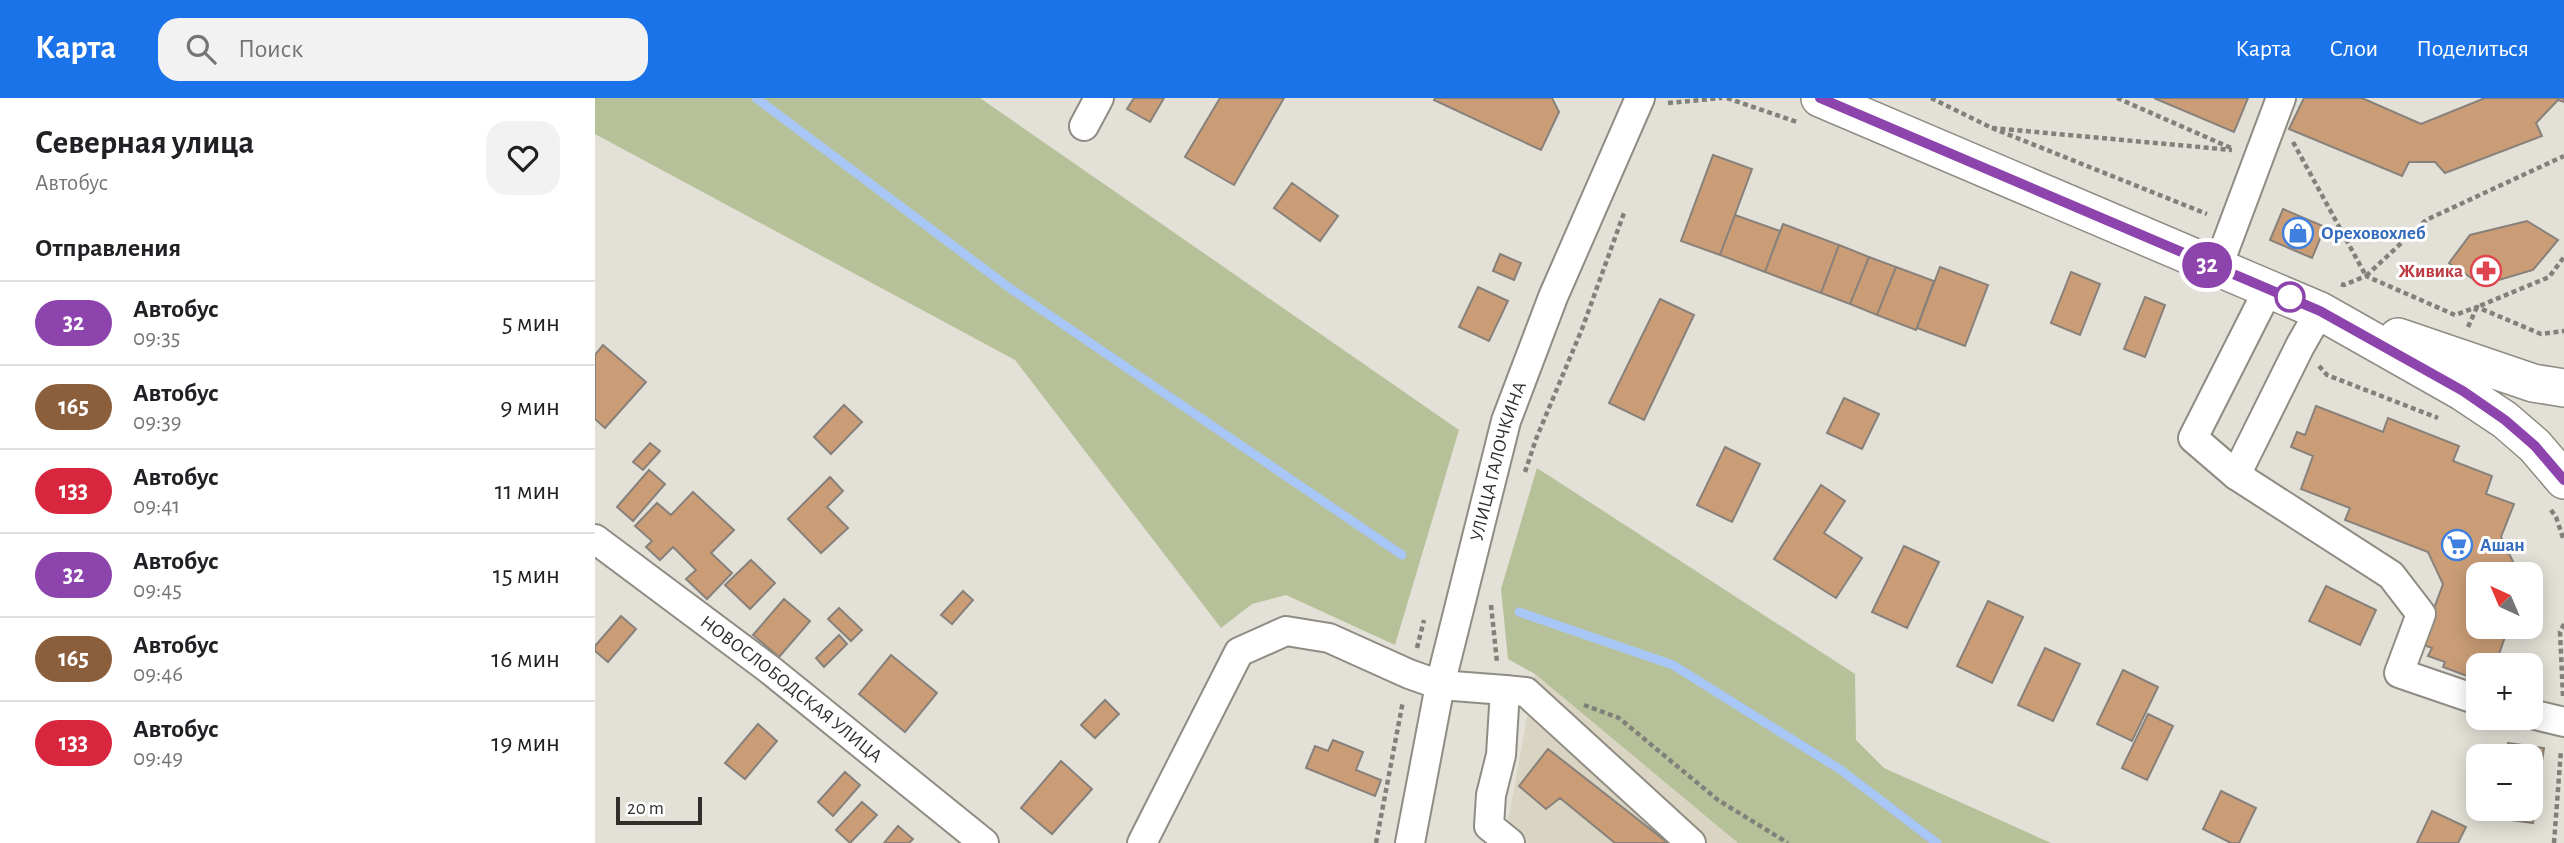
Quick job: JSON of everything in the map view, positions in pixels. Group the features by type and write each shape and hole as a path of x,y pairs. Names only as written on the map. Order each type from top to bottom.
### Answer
{"main road":[{"path":"1809,110 2269,288 2320,311 2463,391 2505,420 2535,446 2564,480"},
{"path":"2320,311 2533,383 2564,388"}],"street":[{"path":"1084,125 1099,98"},
{"name":"УЛИЦА ГАЛОЧКИНА","path":"1410,843 1440,685 1506,421 1553,297 1651,101"},
{"path":"2217,269 2279,104"},
{"path":"2269,288 2193,438 2236,475 2391,575 2421,614 2399,673 2466,696"},
{"path":"2236,475 2299,346 2320,311"},
{"name":"НОВОСЛОБОДСКАЯ УЛИЦА","path":"595,539 769,669 984,843"},
{"path":"1142,843 1239,652 1286,631 1329,639 1440,685 1526,692 1691,843"},
{"path":"1505,690 1501,755 1491,796 1489,826 1510,843"},
{"path":"2543,717 2564,722"}],"path":[{"path":"1651,101 1725,98 1809,110"},
{"path":"1992,128 2236,150 2117,98"},
{"path":"2279,104 2366,275 2426,220 2564,156"},
{"path":"1523,477 1582,329 1627,204"},
{"path":"2477,307 2549,277 2564,257"},
{"path":"2299,346 2327,375 2440,419"},
{"path":"1490,598 1498,671 1505,690"},
{"path":"1582,704 1619,718 1719,800 1788,843"}],"shaded area":[{"path":"1535,674 1738,843 1504,843"}],"green space":[{"path":"595,98 980,98 1459,430 1395,645 1286,595 1252,604 1221,628 1015,360 595,134"},
{"path":"1537,468 1855,674 1856,740 1884,768 2051,843 1738,843 1535,674 1508,659 1501,589"}],"building":[{"path":"1134,98 1164,98 1150,122 1127,109"},
{"path":"1220,98 1284,98 1234,185 1185,157"},
{"path":"1552,98 1559,112 1541,150 1434,100"},
{"path":"2154,98 2248,98 2234,132"},
{"path":"2304,98 2362,98 2421,124 2485,98 2564,98 2564,102 2558,100 2536,123 2542,136 2445,173 2435,162 2409,162 2402,176 2289,129"},
{"path":"1713,155 1752,169 1720,255 1681,241"},
{"path":"1292,183 1338,216 1320,241 1274,208"},
{"name":"Ореховохлеб","path":"2283,209 2325,227 2312,258 2270,240"},
{"path":"1735,215 1780,231 1765,272 1720,255"},
{"path":"2527,221 2558,240 2533,270 2482,285 2449,263 2470,235"},
{"path":"1783,224 1839,245 1821,293 1765,272"},
{"path":"1839,245 1869,257 1850,304 1821,293"},
{"path":"1500,254 1521,263 1514,280 1493,271"},
{"path":"1869,257 1896,267 1877,315 1850,304"},
{"path":"1896,267 1934,281 1916,330 1877,315"},
{"path":"1940,267 1988,285 1965,346 1917,328"},
{"path":"2071,272 2100,284 2080,335 2051,323"},
{"path":"1478,287 1508,301 1489,341 1459,327"},
{"path":"2145,297 2165,305 2145,357 2124,349"},
{"path":"1660,299 1694,315 1644,420 1609,403"},
{"path":"603,345 646,382 605,428 595,419 595,355"},
{"path":"1844,398 1879,414 1862,449 1827,433"},
{"path":"844,405 862,422 831,454 814,437"},
{"name":"Ашан","path":"2316,406 2383,432 2388,418 2459,446 2453,461 2492,476 2486,494 2514,504 2501,537 2513,562 2466,562 2466,639 2504,639 2499,653 2466,653 2466,676 2443,667 2445,662 2428,656 2432,648 2421,644 2443,584 2428,552 2345,520 2350,508 2301,489 2313,456 2291,447 2297,432 2305,435"},
{"path":"650,443 660,451 643,470 633,462"},
{"path":"1725,447 1760,464 1732,522 1697,505"},
{"path":"649,470 665,484 633,521 617,507"},
{"path":"830,477 843,491 827,507 848,528 821,553 788,519"},
{"path":"1821,485 1845,501 1824,533 1862,558 1836,598 1774,559"},
{"path":"693,492 734,530 711,553 732,573 707,599 686,579 696,570 673,547 660,560 646,547 652,541 635,526 657,503 671,515"},
{"path":"1904,546 1939,562 1907,628 1872,612"},
{"path":"751,560 775,583 750,609 725,585"},
{"path":"2326,586 2376,610 2360,645 2309,621"},
{"path":"963,591 973,600 952,624 941,615"},
{"path":"784,599 810,621 779,657 753,635"},
{"path":"1988,601 2023,617 1992,683 1957,666"},
{"path":"839,608 862,630 851,641 828,619"},
{"path":"621,616 636,629 608,662 595,651 595,646"},
{"path":"839,635 847,644 824,667 816,658"},
{"path":"2045,648 2080,664 2053,721 2018,705"},
{"path":"891,655 937,693 905,732 859,694"},
{"path":"2123,670 2158,687 2132,741 2097,724"},
{"path":"1105,700 1119,714 1095,738 1081,725"},
{"path":"2148,714 2173,726 2147,780 2122,768"},
{"path":"758,724 777,741 745,779 725,763"},
{"path":"1333,740 1363,752 1356,770 1381,780 1375,796 1306,768 1315,746 1328,751"},
{"path":"1548,749 1668,843 1615,843 1560,798 1546,809 1519,786"},
{"path":"1061,761 1092,789 1052,834 1021,808"},
{"path":"845,772 860,785 833,816 818,802"},
{"path":"2221,791 2256,808 2239,843 2231,843 2203,829"},
{"path":"862,802 877,815 850,843 836,830"},
{"path":"2432,811 2466,827 2458,843 2417,843"},
{"path":"898,826 913,839 909,843 884,843"}],"waterway":[{"path":"756,98 1011,289 1402,555"},
{"path":"1519,612 1673,665 1841,770 1937,843"}],"bus line":[{"name":"32","path":"1820,98 2320,311 2463,391 2505,420 2535,446 2564,480"}],"place":[{"name":"Ореховохлеб","path":"2298,233"},
{"name":"Живика","path":"2486,271"},
{"name":"Ашан","path":"2457,545"}]}
